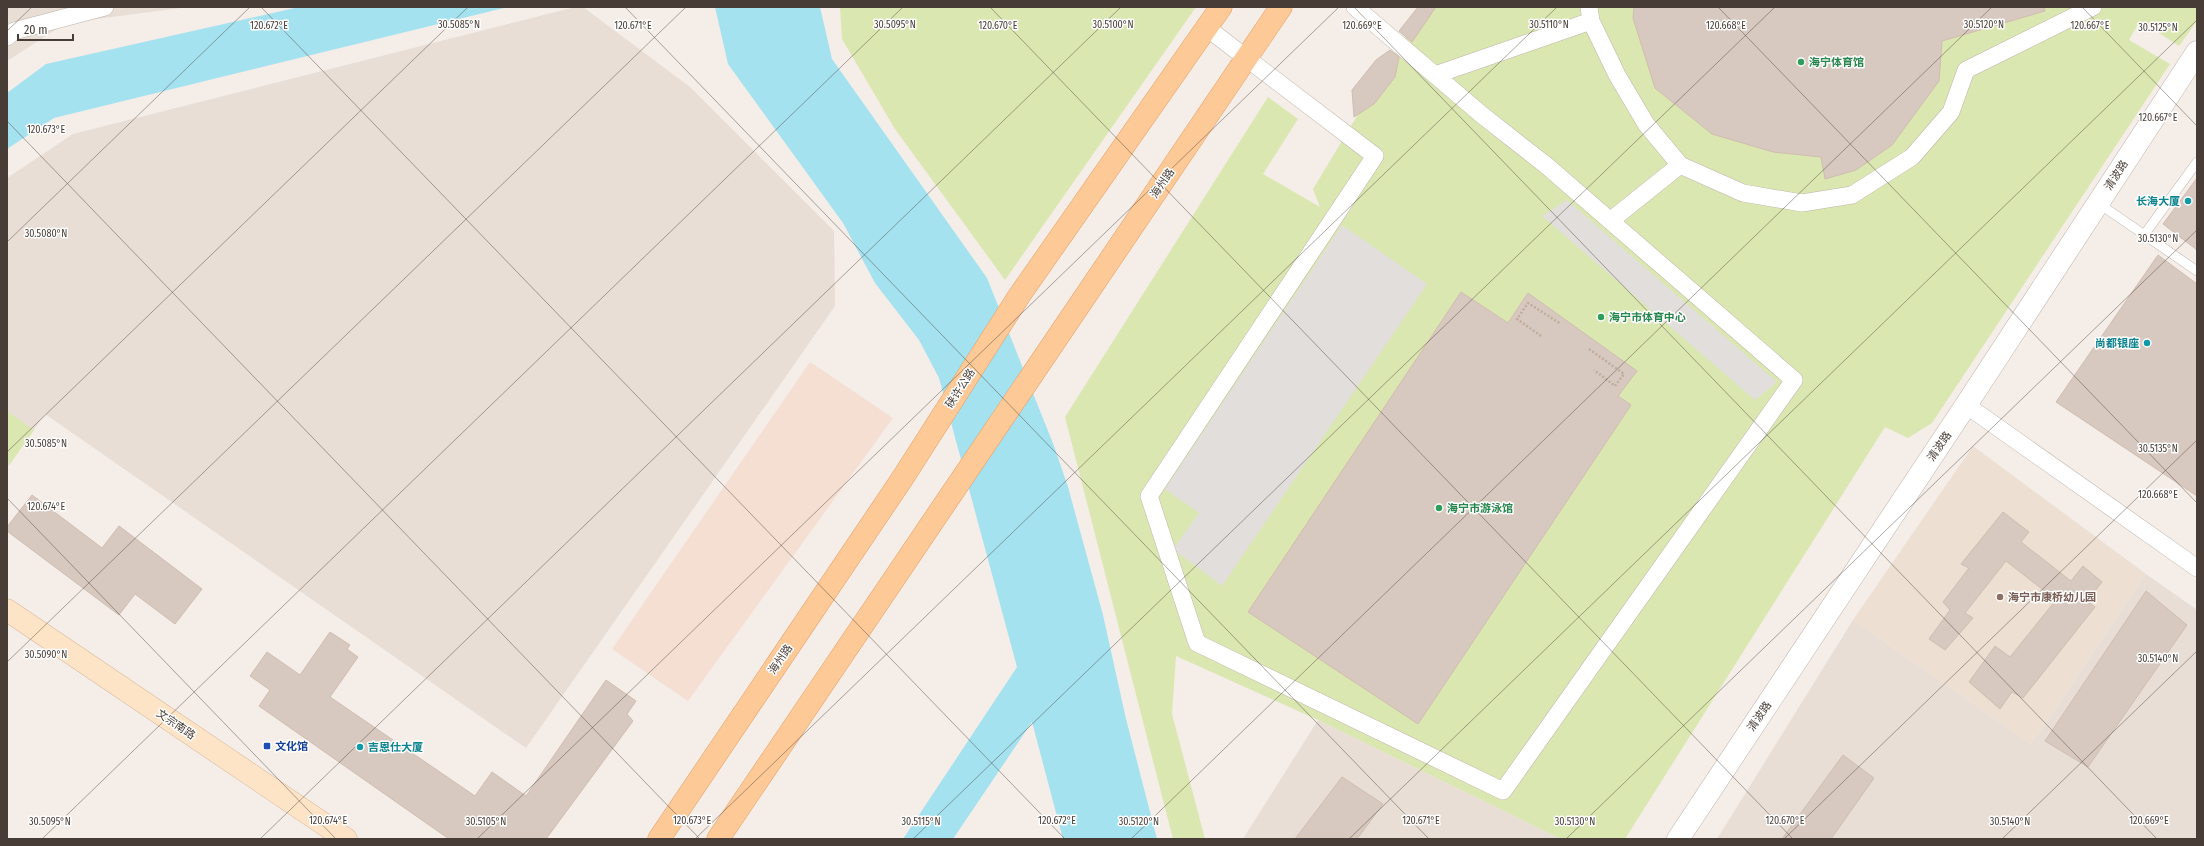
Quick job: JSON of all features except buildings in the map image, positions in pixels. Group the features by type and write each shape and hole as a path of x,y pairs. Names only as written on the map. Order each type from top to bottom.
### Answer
{"main road":[{"path":"1207,28 1221,7"},
{"name":"海州路","path":"718,839 1281,7"},
{"name":"硖许公路","path":"902,479 1019,296 1207,28"},
{"name":"海州路","path":"659,839 902,479"},
{"name":"文宗南路","path":"7,610 346,839"}],"street":[{"path":"7,37 14,31 73,12 105,7"},
{"path":"1207,28 1376,156 1149,496 1197,643 1503,790 1794,380 1547,166 1435,75 1355,7"},
{"path":"1435,75 1590,14 1617,75 1646,124 1680,165 1743,192 1802,204 1852,195 1912,158 1951,112 1966,70 2093,7"},
{"name":"清波路","path":"1678,839 1966,405 2197,52"},
{"path":"1610,220 1680,165"},
{"path":"1966,405 2197,568"}],"lane":[{"path":"2144,234 2197,162"},
{"path":"2098,203 2197,271"}],"path":[{"path":"1541,336 1517,319 1528,303 1561,324"},
{"path":"1589,349 1624,374 1615,386 1594,370"}],"shaded area":[{"path":"7,7 188,7 66,23 7,61"},
{"path":"575,7 583,7 690,87 834,231 835,306 526,748 45,414 7,468 7,178 73,134"},
{"path":"1567,200 1777,382 1755,400 1542,216"},
{"path":"1342,225 1427,284 1222,586 1173,549 1199,513 1165,489"},
{"path":"810,362 893,418 688,701 612,649"},
{"name":"海宁市康桥幼儿园","path":"1973,446 2146,574 2031,744 1853,620"},
{"path":"2146,574 2197,610 2197,839 1717,839 1853,620 2031,744"},
{"path":"1318,720 1561,839 1243,839"}],"green space":[{"path":"840,7 1196,7 1005,280 895,129 842,39"},
{"name":"海宁市体育中心","path":"1423,7 2197,7 2197,21 2179,46 2140,21 2129,40 2170,64 1932,423 1908,438 1885,427 1625,839 1561,839 1318,720 1176,656 1172,714 1205,839 1173,839 1065,417 1268,97 1298,119 1263,174 1320,207 1313,189"},
{"path":"7,411 34,430 10,464 7,462"}],"water":[{"path":"299,7 508,7 54,118 7,149 7,93 46,64"},
{"path":"715,7 820,7 832,59 987,278 1054,446 1068,487 1103,615 1126,719 1157,839 1063,839 1032,722 953,839 903,839 1017,667 939,378 919,340 875,283 843,223 728,64"}],"place":[{"name":"海宁体育馆","path":"1801,62"},
{"name":"长海大厦","path":"2188,201"},
{"name":"海宁市体育中心","path":"1601,317"},
{"name":"尚都银座","path":"2147,343"},
{"name":"海宁市游泳馆","path":"1439,508"},
{"name":"海宁市康桥幼儿园","path":"2000,597"},
{"name":"文化馆","path":"267,746"},
{"name":"吉恩仕大厦","path":"360,747"}]}
